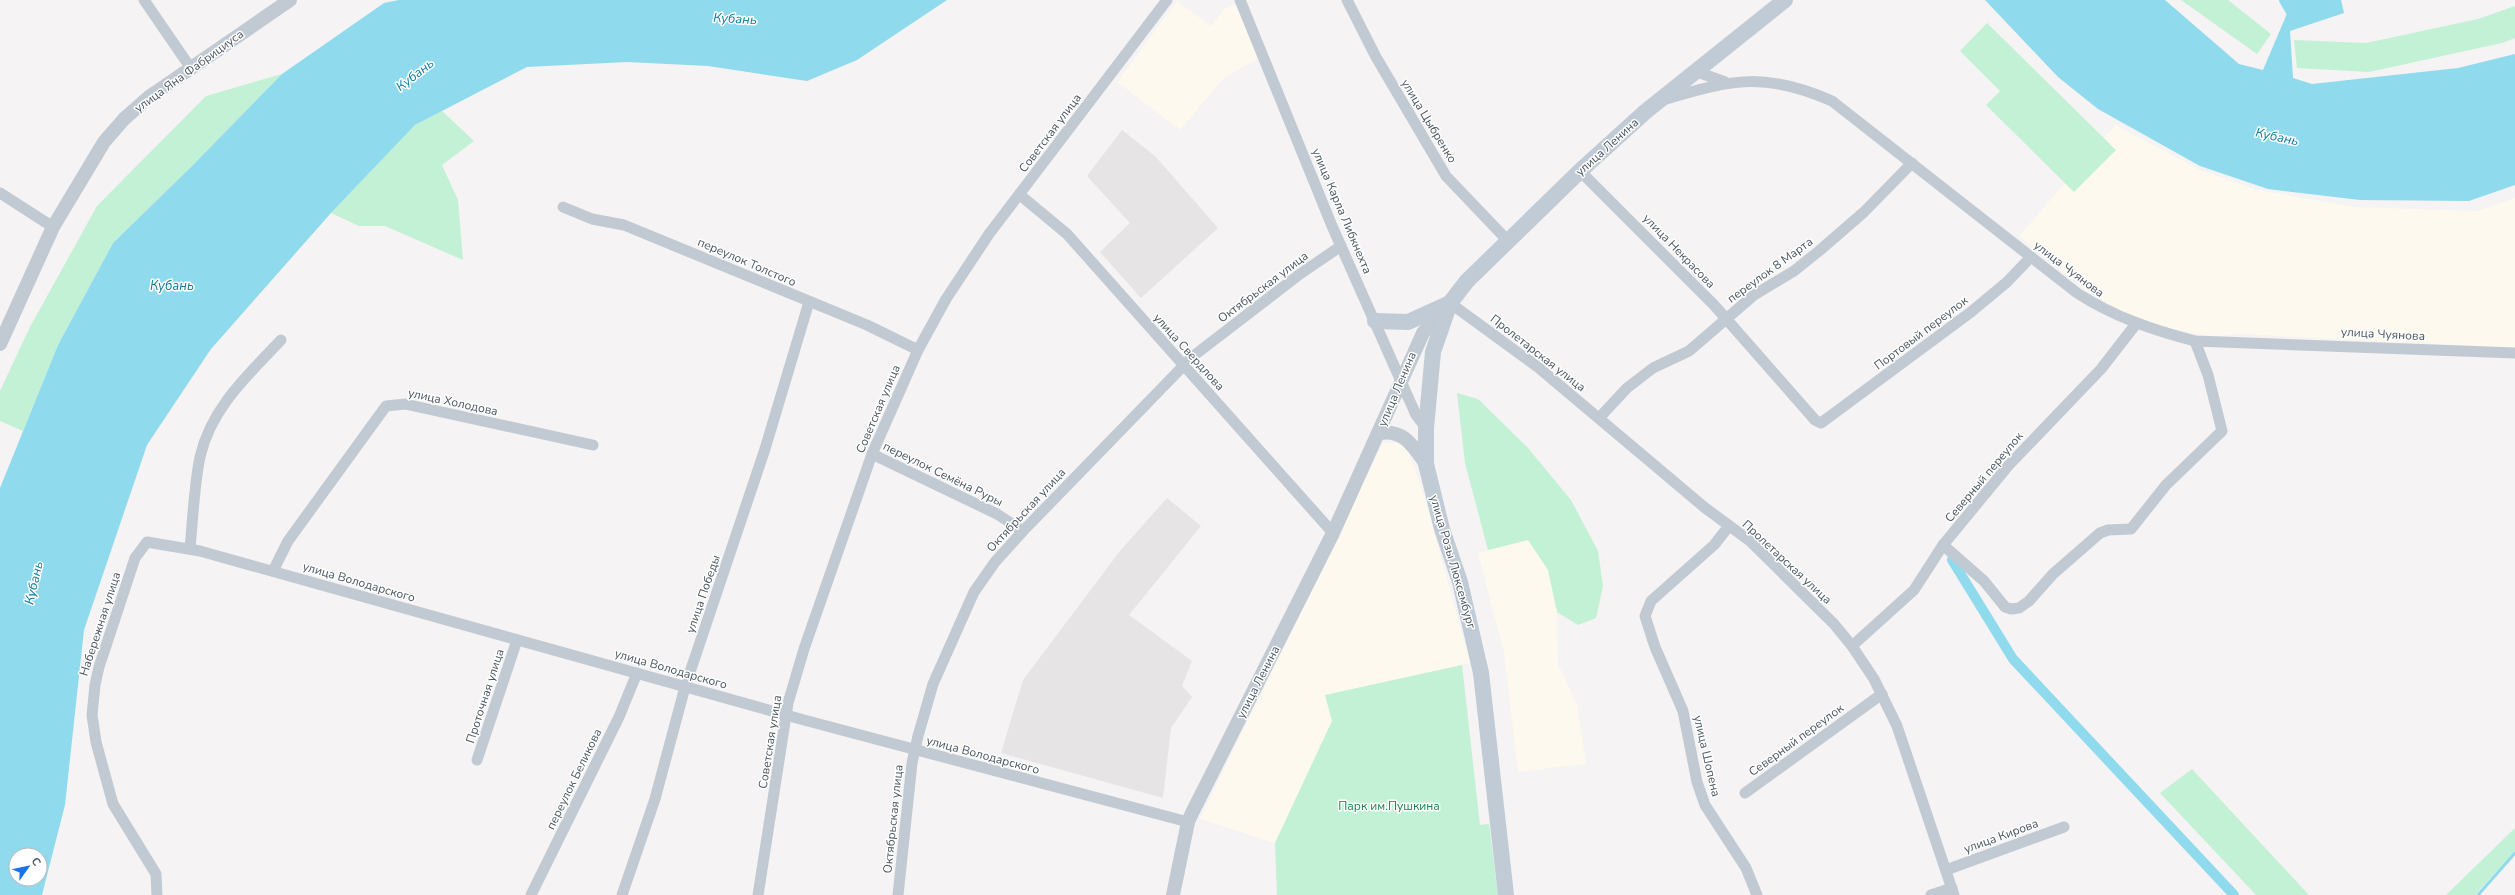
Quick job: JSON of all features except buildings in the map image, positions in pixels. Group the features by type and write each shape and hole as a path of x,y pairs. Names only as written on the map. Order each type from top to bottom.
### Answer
{"main road":[{"name":"улица Ленина","path":"1450,303 1468,281 1580,171 1695,70 1785,0"},
{"path":"1375,321 1408,322 1450,303"},
{"name":"улица Розы Люксембург","path":"1450,303 1433,352 1426,428 1426,464 1442,529 1467,610 1481,673 1506,895"}],"street":[{"path":"144,0 190,67"},
{"name":"улица Яна Фабрициуса","path":"0,344 53,227 104,142 124,119 149,97 190,67 290,0"},
{"name":"Советская улица","path":"758,895 785,715 804,649 872,454 918,350 946,298 990,234 1167,0"},
{"name":"улица Карла Либкнехта","path":"1240,0 1341,246 1416,415 1426,428"},
{"name":"улица Цыбренко","path":"1347,0 1376,57 1446,176 1508,241"},
{"name":"улица Чуянова","path":"1695,70 1713,79 1729,83"},
{"name":"улица Чуянова","path":"1659,101 1703,88 1757,80 1783,82 1806,89 1832,101 1912,162 2077,293 2105,311 2136,324 2195,341 2515,353"},
{"name":"переулок 8 Марта","path":"1599,418 1627,388 1653,368 1689,351 1754,295 1794,271 1819,251 1864,212 1912,162"},
{"name":"улица Некрасова","path":"1580,171 1703,294 1815,420 1821,423"},
{"path":"0,193 53,227"},
{"name":"улица Свердлова","path":"1020,195 1067,234 1333,533"},
{"name":"переулок Толстого","path":"563,208 592,220 624,225 809,302 918,350"},
{"name":"Октябрьская улица","path":"898,895 914,750 933,684 974,592 995,562 1023,531 1184,366 1300,274 1341,246"},
{"name":"Портовый переулок","path":"1821,423 1971,312 2007,282 2031,257"},
{"name":"улица Победы","path":"622,895 655,799 685,687 762,456 809,302"},
{"name":"улица Ленина","path":"1173,895 1188,822 1333,533 1422,333 1450,303"},
{"name":"Пролетарская улица","path":"1450,303 1539,368 1704,507 1750,541 1806,595 1852,646 1882,694 1897,726 1953,891"},
{"name":"Северный переулок","path":"1852,646 1914,590 1943,546 2008,466 2101,369 2136,324"},
{"path":"190,548 200,457 211,427 230,395 281,340"},
{"path":"1943,546 1984,581 2005,607 2011,609 2019,608 2053,574 2100,533 2108,530 2124,531 2136,524 2166,485 2222,432 2208,375 2195,341"},
{"name":"улица Холодова","path":"274,571 288,541 386,406 405,404 593,445"},
{"path":"1379,432 1390,431 1400,433 1410,441 1426,464"},
{"name":"переулок Семёна Руры","path":"872,454 997,514 1023,531"},
{"name":"улица Шопена","path":"1729,526 1714,545 1651,601 1645,616 1655,647 1683,711 1697,782 1705,805 1746,868 1756,895"},
{"name":"улица Володарского","path":"147,542 190,548 785,715 1188,822"},
{"name":"Набережная улица","path":"147,542 135,558 99,667 95,685 92,715 96,742 113,804 156,874 157,895"},
{"name":"Проточная улица","path":"477,760 517,640"},
{"name":"переулок Беликова","path":"531,895 619,717 637,673"},
{"name":"Северный переулок","path":"1745,793 1882,694"},
{"name":"улица Кирова","path":"1946,870 2064,828"},
{"path":"1931,895 1953,891"}],"shaded area":[{"path":"1177,1 1211,26 1224,9 1237,4 1259,58 1224,78 1180,130 1117,82"},
{"path":"2115,125 2198,169 2254,189 2354,207 2477,211 2515,198 2515,348 2238,334 2212,337 2154,325 2125,313 2086,290 2019,236"},
{"path":"1122,130 1155,156 1218,228 1141,298 1100,252 1130,223 1087,176"},
{"path":"1383,443 1405,443 1423,492 1470,663 1326,695 1332,721 1275,843 1200,819"},
{"path":"1167,498 1201,526 1129,615 1192,661 1182,686 1192,697 1171,728 1163,798 1001,753 1023,680 1120,551"},
{"path":"1528,540 1548,570 1557,612 1558,664 1577,705 1586,764 1518,772 1504,653 1478,553"}],"green space":[{"path":"2181,0 2228,0 2271,34 2257,54"},
{"path":"2515,6 2515,38 2502,43 2369,72 2297,68 2294,40 2366,43 2478,19"},
{"path":"1987,23 2116,150 2074,192 1986,105 2000,91 1960,51"},
{"path":"282,74 192,166 113,243 58,345 23,431 0,421 0,391 30,327 97,206 206,96"},
{"path":"442,111 474,141 442,165 458,200 463,260 385,226 359,226 331,213 415,125"},
{"path":"1457,393 1478,399 1528,448 1571,500 1598,551 1603,586 1596,618 1578,625 1557,612 1548,570 1528,540 1488,550 1465,463"},
{"name":"Парк им.Пушкина","path":"1462,665 1480,825 1489,824 1498,895 1277,895 1275,843 1332,721 1325,695"},
{"path":"2192,769 2309,895 2256,895 2160,793"},
{"path":"2515,828 2515,851 2475,895 2446,895"}],"water":[{"name":"Кубань","path":"399,0 947,0 857,60 807,81 708,66 627,62 527,67 415,125 331,213 211,349 147,445 84,630 65,805 48,872 48,847 8,847 8,887 44,887 42,895 0,895 0,488 58,345 113,243 192,166 282,74 384,3"},
{"name":"Кубань","path":"1985,0 2165,0 2239,64 2263,70 2289,9 2284,0 2341,0 2344,13 2290,31 2293,78 2312,84 2458,68 2515,54 2515,185 2469,201 2360,200 2268,189 2200,166 2098,109 2058,77"}],"waterway":[{"path":"2284,0 2294,17"},
{"path":"1952,560 2013,659 2234,895"},
{"path":"2478,895 2515,853"}]}
